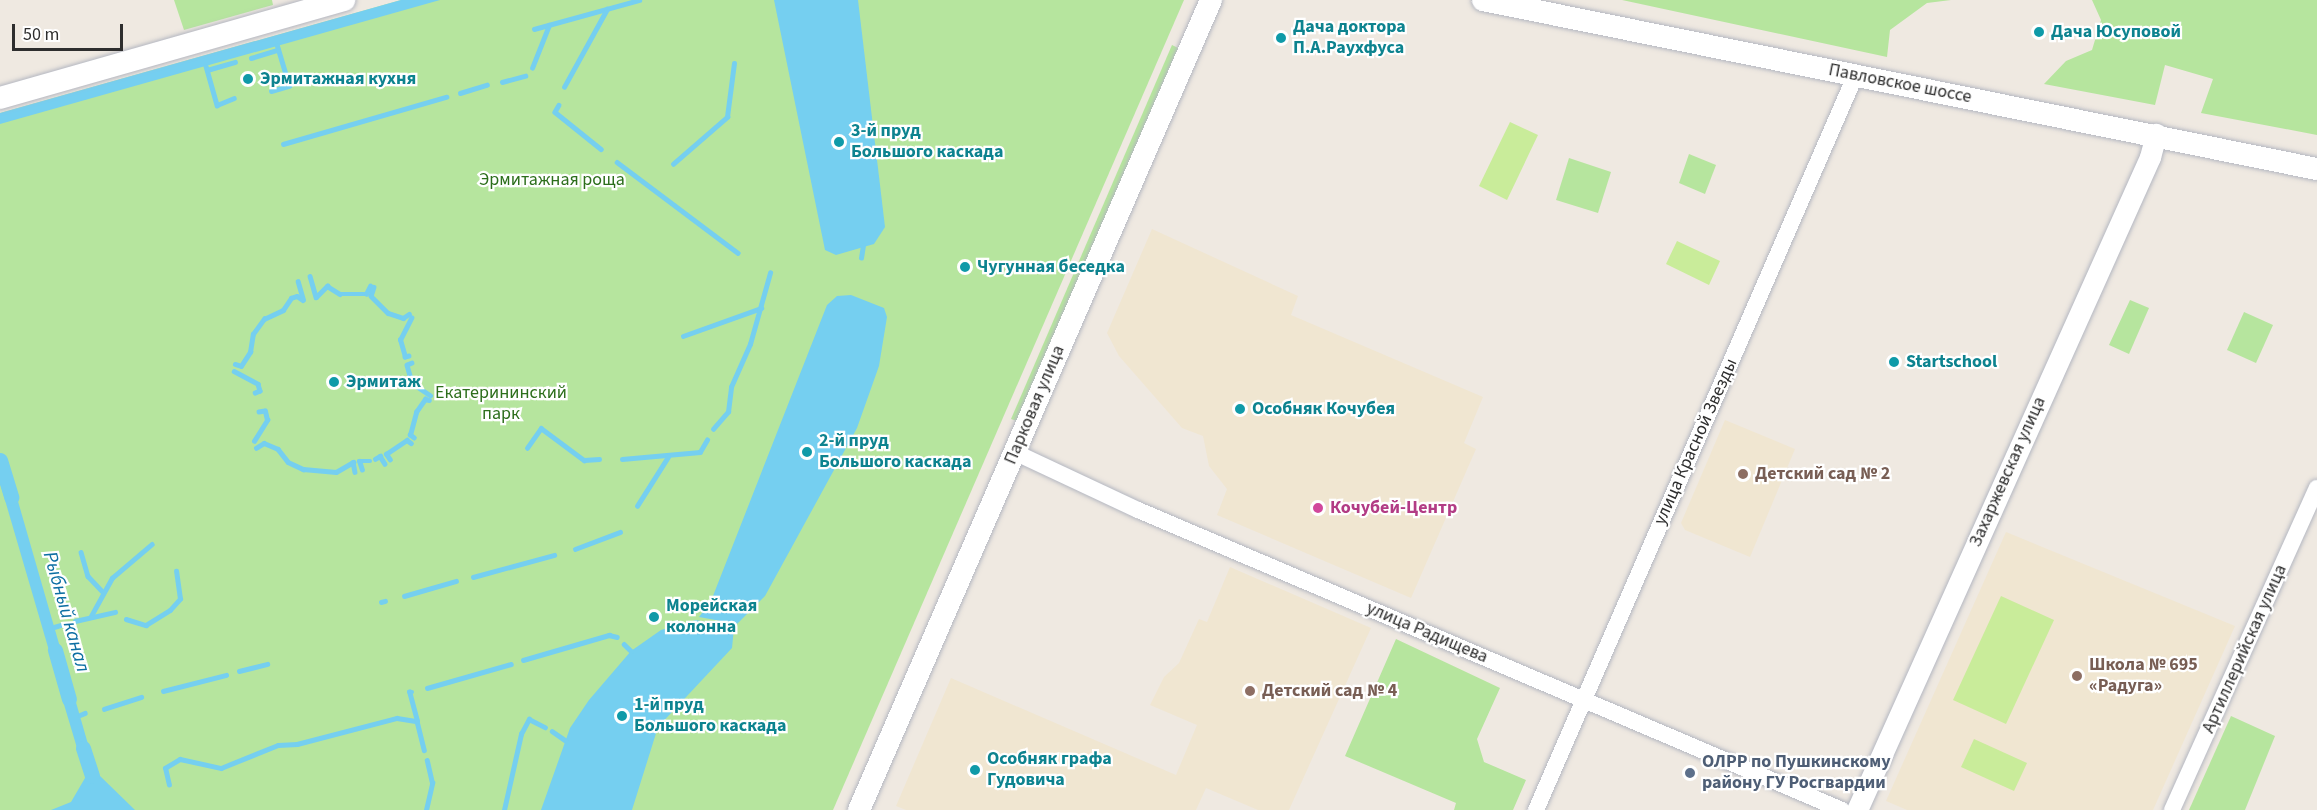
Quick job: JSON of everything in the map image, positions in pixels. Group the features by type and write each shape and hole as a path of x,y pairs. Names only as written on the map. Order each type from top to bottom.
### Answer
{"main road":[{"path":"0,98 344,0"},
{"name":"Парковая улица","path":"859,810 1210,0"},
{"name":"Павловское шоссе","path":"1484,0 2156,134 2317,169"}],"street":[{"name":"улица Красной Звезды","path":"1536,810 1856,75"},
{"name":"Захаржевская улица","path":"1857,810 2145,168 2156,134"},
{"name":"улица Радищева","path":"1014,453 1138,510 1842,810"},
{"name":"Артиллерийская улица","path":"2172,810 2317,488"}],"shaded area":[{"path":"1152,229 1298,296 1291,315 1483,397 1464,443 1476,449 1411,598 1217,515 1227,489 1209,466 1203,436 1182,428 1119,356 1107,333"},
{"name":"Детский сад № 2","path":"1725,420 1795,449 1750,557 1685,530 1681,523"},
{"name":"Школа № 695 «Радуга»","path":"2006,532 2235,626 2153,810 1907,810 1886,801"},
{"path":"1230,567 1371,628 1289,810 1258,810 1206,788 1196,810 906,810 896,806 951,678 1176,775 1197,725 1150,705 1164,677 1179,663 1199,619 1207,622"}],"green space":[{"path":"174,0 272,0 273,5 184,30"},
{"name":"Екатерининский парк","path":"401,0 1184,0 833,810 0,810 0,113"},
{"path":"1622,0 1951,0 1927,3 1890,30 1887,57"},
{"path":"2092,0 2317,0 2317,135 2201,113 2213,79 2165,65 2155,105 2044,84 2066,61 2092,50 2101,20"},
{"path":"1172,45 1178,48 1017,421 1011,419"},
{"path":"1510,122 1538,135 1507,200 1479,186"},
{"path":"1689,154 1716,165 1705,194 1679,183"},
{"path":"1569,158 1611,172 1598,213 1556,200"},
{"path":"1677,241 1720,261 1709,285 1666,264"},
{"path":"2130,300 2149,308 2129,354 2109,345"},
{"path":"2244,312 2273,325 2256,363 2227,350"},
{"path":"2001,596 2054,620 2006,724 1953,700"},
{"path":"1396,639 1500,688 1477,739 1484,762 1526,780 1513,810 1454,810 1456,803 1345,756"},
{"path":"2231,716 2275,736 2245,810 2189,810"},
{"path":"1974,739 2027,763 2014,791 1961,767"}],"water":[{"path":"401,0 440,0 0,124 0,113"},
{"name":"3-й пруд Большого каскада","path":"774,0 858,0 885,227 874,244 836,255 825,250"},
{"name":"2-й пруд Большого каскада","path":"851,295 884,308 887,317 879,366 857,428 765,596 737,624 699,617 711,601 827,305 837,296"},
{"path":"11,477 66,668 55,671 0,483"},
{"name":"1-й пруд Большого каскада","path":"696,620 734,628 732,648 658,727 632,810 541,810 570,728 589,700 631,651 661,630"},
{"path":"69,678 94,765 83,768 57,681"},
{"path":"98,774 135,810 51,810 71,802 85,778"}],"waterway":[{"path":"534,29 639,0"},
{"path":"564,87 607,9"},
{"path":"532,68 549,25"},
{"path":"271,91 289,86 277,46"},
{"path":"251,58 278,50"},
{"path":"207,70 235,62"},
{"path":"673,164 727,117 734,63"},
{"path":"206,66 217,105 234,98"},
{"path":"502,82 525,76"},
{"path":"460,93 487,85"},
{"path":"283,144 446,97"},
{"path":"559,105 555,112 601,149"},
{"path":"617,162 738,253"},
{"path":"861,258 863,246"},
{"path":"713,429 728,412 731,387 750,344 770,273"},
{"path":"310,276 316,297 327,286 340,294 366,294 370,286"},
{"path":"235,364 241,366 250,352 253,334 264,319 283,310 291,298 297,296 303,300 298,282"},
{"path":"374,287 371,296 388,313 403,318 409,314"},
{"path":"683,336 761,308"},
{"path":"409,356 405,357 400,340 411,318"},
{"path":"412,363 407,365 412,383 430,395"},
{"path":"234,371 258,384 260,391 255,393"},
{"path":"414,438 410,435 416,412 425,399 429,400"},
{"path":"254,441 267,420 265,411 259,412"},
{"path":"527,448 541,428 584,460 599,459"},
{"path":"390,460 386,454 407,440 411,443"},
{"path":"622,459 700,452 707,440"},
{"path":"256,448 264,443 278,449 288,462 303,469 336,472 353,462 355,472"},
{"path":"375,459 380,456 385,464"},
{"path":"637,506 668,457"},
{"name":"Рыбный канал","path":"0,460 11,497"},
{"path":"362,470 359,461 370,461"},
{"path":"575,549 620,532"},
{"path":"91,616 112,578 152,544"},
{"path":"81,552 88,576 102,591"},
{"path":"473,577 554,555"},
{"path":"126,619 146,625 170,610 180,599 176,571"},
{"path":"404,596 456,581"},
{"path":"381,602 385,601"},
{"path":"75,621 115,612"},
{"path":"54,627 61,625"},
{"path":"523,660 609,635 617,637"},
{"path":"624,644 631,651"},
{"name":"Рыбный канал","path":"55,650 69,699"},
{"path":"239,671 267,664"},
{"path":"427,688 511,664"},
{"path":"163,691 226,675"},
{"path":"169,785 165,768 180,759 221,768 278,745 297,744 397,718 417,721 409,692 412,692"},
{"path":"104,709 141,697"},
{"path":"80,715 85,713"},
{"path":"504,810 521,734 529,719 545,727"},
{"path":"417,721 424,750"},
{"path":"552,731 565,740"},
{"name":"Рыбный канал","path":"83,748 92,776"},
{"path":"426,810 432,783 427,761"}],"place":[{"name":"Дача Юсуповой","path":"2039,32"},
{"name":"Дача доктора П.А.Раухфуса","path":"1281,38"},
{"name":"Эрмитажная кухня","path":"248,79"},
{"name":"3-й пруд Большого каскада","path":"839,142"},
{"name":"Чугунная беседка","path":"965,267"},
{"name":"Startschool","path":"1894,362"},
{"name":"Эрмитаж","path":"334,382"},
{"name":"Особняк Кочубея","path":"1240,409"},
{"name":"2-й пруд Большого каскада","path":"807,452"},
{"name":"Детский сад № 2","path":"1743,474"},
{"name":"Кочубей-Центр","path":"1318,508"},
{"name":"Морейская колонна","path":"654,617"},
{"name":"Школа № 695 «Радуга»","path":"2077,676"},
{"name":"Детский сад № 4","path":"1250,691"},
{"name":"1-й пруд Большого каскада","path":"622,716"},
{"name":"Особняк графа Гудовича","path":"975,770"},
{"name":"ОЛРР по Пушкинскому району ГУ Росгвардии","path":"1690,773"}],"park label":[{"name":"Эрмитажная роща","path":"552,180"}]}
